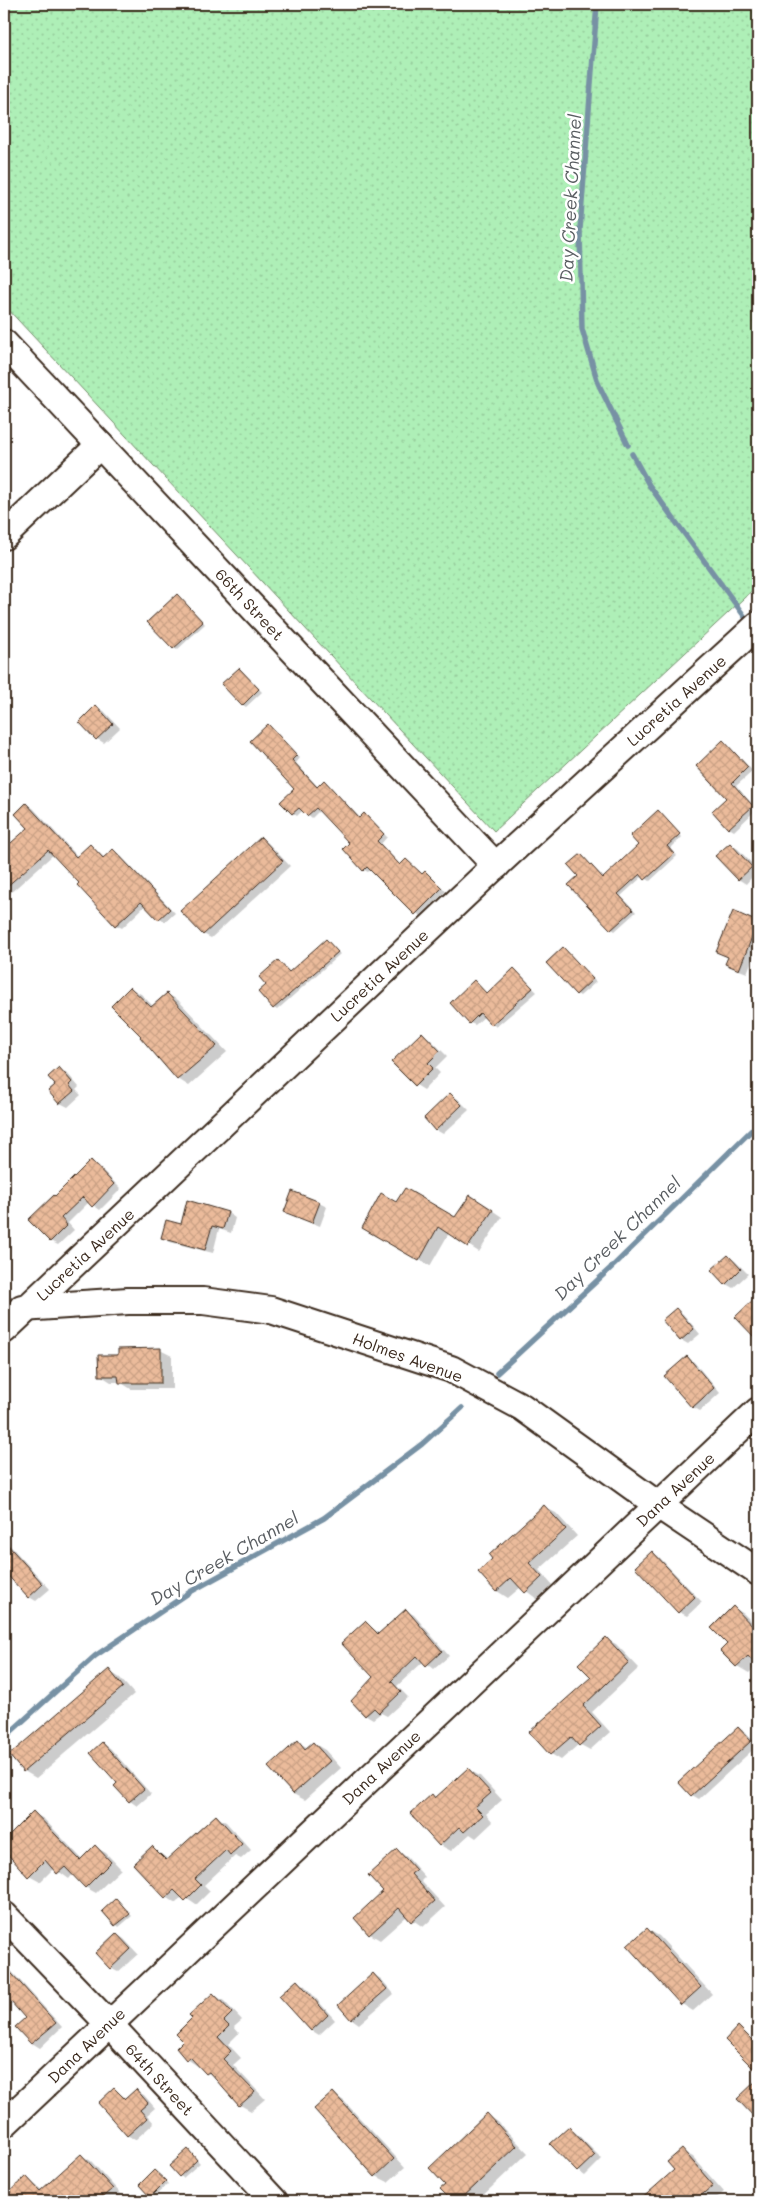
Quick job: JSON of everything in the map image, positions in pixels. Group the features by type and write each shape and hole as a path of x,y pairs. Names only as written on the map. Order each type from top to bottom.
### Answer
{"street":[{"name":"66th Street","path":"4,343 496,866"},
{"path":"4,536 100,445"},
{"name":"Lucretia Avenue","path":"4,1330 16,1308 758,625"},
{"name":"Holmes Avenue","path":"16,1308 128,1301 194,1301 271,1310 450,1369 522,1407 658,1505 758,1572"},
{"name":"Dana Avenue","path":"4,2124 758,1411"},
{"name":"64th Street","path":"4,1915 109,2024 274,2201"}],"green space":[{"path":"4,4 758,4 758,585 494,831 4,305"}],"building":[{"path":"177,594 203,622 173,649 147,622"},
{"path":"239,668 259,689 242,706 221,684"},
{"path":"96,705 113,724 96,740 79,722"},
{"path":"268,724 297,755 292,760 317,787 324,780 359,818 364,813 384,834 377,841 400,865 406,859 422,874 425,871 442,888 415,915 367,867 363,871 343,849 349,843 316,808 307,816 299,808 292,814 280,802 294,789 250,741"},
{"path":"723,740 748,767 732,783 753,806 728,829 712,811 726,798 696,766"},
{"path":"26,803 76,857 90,844 103,858 113,849 170,909 158,920 141,902 115,926 48,850 4,889 4,849 28,828 15,814"},
{"path":"658,810 680,834 667,846 674,854 645,880 640,874 618,894 633,910 611,930 568,885 578,876 568,865 581,854 603,878 638,845 630,836"},
{"path":"261,837 283,861 203,935 180,911"},
{"path":"730,843 752,867 738,880 715,856"},
{"path":"733,911 758,922 739,970 725,964 728,957 716,952"},
{"path":"326,939 338,952 273,1009 258,992 266,985 259,977 278,960 289,972"},
{"path":"563,947 593,979 576,995 546,963"},
{"path":"514,968 533,988 491,1025 480,1013 469,1024 450,1003 474,980 487,994"},
{"path":"130,987 151,1007 167,993 217,1046 177,1080 141,1036 111,1006"},
{"path":"422,1032 440,1051 428,1063 433,1068 415,1086 391,1062"},
{"path":"59,1067 72,1082 69,1085 74,1091 59,1104 48,1091 55,1085 48,1077"},
{"path":"450,1093 462,1105 435,1131 424,1118"},
{"path":"91,1160 114,1184 92,1207 83,1197 61,1218 67,1225 50,1242 28,1220"},
{"path":"405,1188 455,1217 470,1195 493,1210 468,1247 438,1227 419,1261 362,1228 381,1193 396,1202"},
{"path":"292,1191 320,1202 312,1223 284,1212"},
{"path":"187,1200 228,1212 223,1229 212,1226 205,1250 161,1238 166,1220 181,1224"},
{"path":"728,1255 741,1269 725,1285 711,1270"},
{"path":"758,1295 758,1341 735,1317"},
{"path":"676,1308 694,1329 680,1341 662,1320"},
{"path":"161,1348 161,1383 119,1383 118,1376 99,1376 98,1355 118,1355 118,1349"},
{"path":"687,1356 714,1388 692,1408 664,1376"},
{"path":"544,1505 566,1529 529,1563 542,1577 525,1593 511,1578 496,1592 478,1572 492,1559 489,1555"},
{"path":"4,1541 43,1584 28,1598 4,1571"},
{"path":"652,1551 695,1597 678,1613 635,1567"},
{"path":"733,1606 758,1632 758,1667 748,1656 736,1667 720,1651 727,1644 711,1628"},
{"path":"406,1609 442,1651 426,1666 417,1656 391,1681 401,1692 379,1713 374,1708 365,1716 351,1701 373,1677 341,1643 365,1621 378,1634"},
{"path":"606,1637 629,1662 583,1706 601,1726 579,1746 571,1737 550,1755 529,1732 591,1677 578,1664"},
{"path":"109,1669 123,1687 23,1772 9,1755"},
{"path":"738,1727 751,1741 691,1796 678,1782"},
{"path":"298,1740 305,1749 313,1742 330,1761 293,1794 268,1767"},
{"path":"102,1742 144,1789 129,1802 114,1786 117,1783 90,1753"},
{"path":"468,1768 491,1793 475,1807 483,1815 464,1832 459,1827 439,1846 410,1814 432,1794 435,1798"},
{"path":"33,1811 80,1860 95,1845 111,1862 85,1888 65,1867 57,1874 45,1860 28,1877 4,1850 4,1840"},
{"path":"216,1815 242,1844 230,1855 226,1850 195,1879 201,1885 185,1901 174,1890 165,1898 133,1864 152,1846 166,1860"},
{"path":"397,1849 416,1870 411,1874 435,1901 411,1922 399,1908 369,1935 354,1918 383,1891 368,1875"},
{"path":"116,1898 130,1914 115,1926 102,1911"},
{"path":"647,1928 701,1987 681,2005 627,1946"},
{"path":"116,1933 131,1949 110,1969 95,1953"},
{"path":"4,1965 56,2023 31,2044 15,2027 25,2018 4,1994"},
{"path":"373,1973 387,1989 351,2020 338,2005"},
{"path":"297,1980 328,2015 311,2031 279,1996"},
{"path":"213,1993 232,2013 224,2021 229,2026 218,2037 231,2051 223,2059 255,2092 239,2106 209,2072 206,2074 190,2057 186,2060 176,2048 183,2041 176,2034 192,2018 189,2015"},
{"path":"738,2026 758,2046 758,2073 725,2040"},
{"path":"758,2079 758,2121 737,2099"},
{"path":"114,2088 125,2099 136,2089 148,2103 140,2110 147,2118 127,2136 98,2103"},
{"path":"333,2092 394,2159 375,2177 314,2109"},
{"path":"487,2113 517,2146 459,2201 452,2201 440,2189 445,2185 429,2168"},
{"path":"569,2127 595,2155 577,2172 550,2144"},
{"path":"188,2149 197,2160 179,2177 169,2166"},
{"path":"682,2149 713,2185 695,2201 639,2201 674,2170 667,2162"},
{"path":"81,2154 113,2189 99,2201 4,2201 4,2197 26,2176 40,2191"},
{"path":"154,2170 166,2181 150,2197 139,2185"}],"waterway":[{"name":"Day Creek Channel","path":"597,4 580,229 582,329 598,383 628,445"},
{"name":"Day Creek Channel","path":"632,454 649,485 745,617"},
{"name":"Day Creek Channel","path":"497,1373 614,1265 758,1124"},
{"name":"Day Creek Channel","path":"4,1738 95,1656 190,1592 324,1518 422,1444 462,1408"}]}
